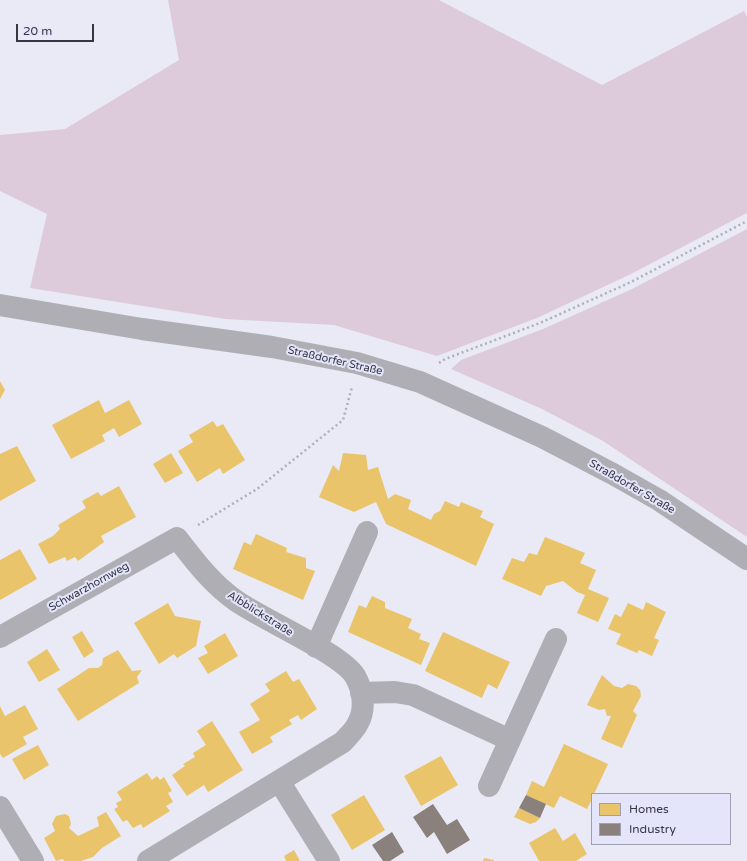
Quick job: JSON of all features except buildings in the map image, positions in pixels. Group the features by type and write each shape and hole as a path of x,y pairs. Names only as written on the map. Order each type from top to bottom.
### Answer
{"street":[{"name":"Straßdorfer Straße","path":"0,305 142,329 272,347 357,363 420,382 542,437 613,474 659,500 747,559"},
{"path":"316,647 367,532"},
{"name":"Schwarzhornweg","path":"0,637 177,538"},
{"name":"Albblickstraße","path":"148,861 343,742 358,723 362,710 362,693 355,675 340,662 316,647 264,619 234,600 206,577 177,538"},
{"path":"489,786 556,639"},
{"path":"362,693 394,692 413,695 510,740"},
{"path":"279,781 329,861"},
{"path":"0,807 34,861"}],"path":[{"path":"420,382 432,369 446,359 547,320 631,282 747,221"},
{"path":"177,538 257,489 343,420 350,399 357,363"}],"shaded area":[{"path":"168,0 439,0 602,85 744,11 747,17 747,213 631,274 537,318 437,356 334,325 225,319 30,288 47,214 0,191 0,135 65,129 179,60"},
{"path":"747,229 747,537 603,441 542,409 451,369 461,360 543,329 632,289"}]}
